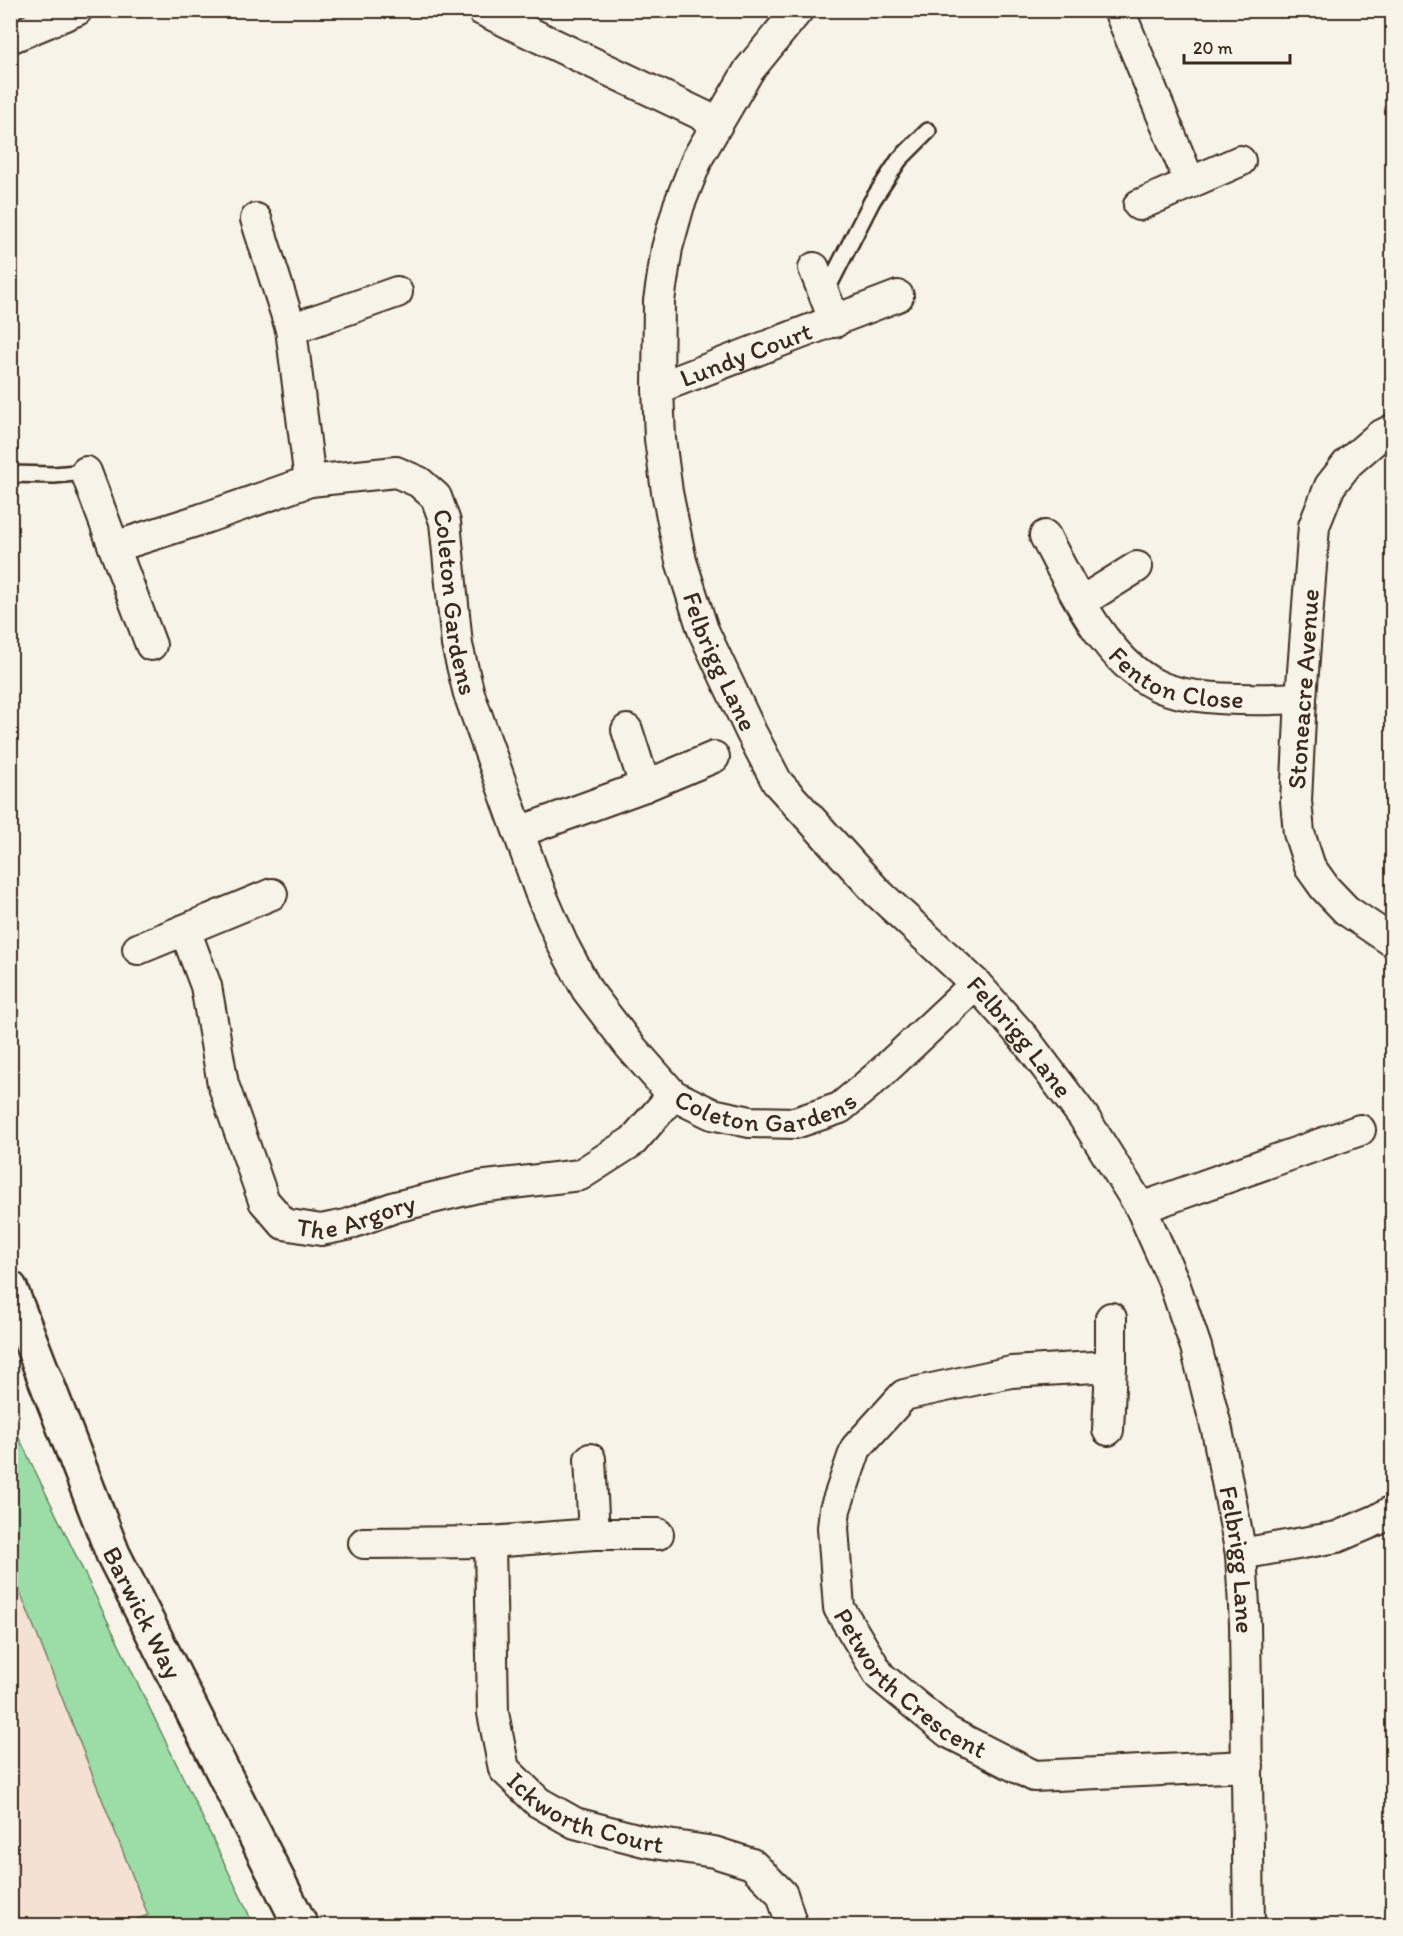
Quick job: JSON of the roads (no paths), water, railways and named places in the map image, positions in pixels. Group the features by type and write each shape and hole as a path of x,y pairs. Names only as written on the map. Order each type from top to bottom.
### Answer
{"street":[{"path":"10,38 77,10"},
{"path":"482,10 717,122"},
{"name":"Felbrigg Lane","path":"798,10 749,70 717,122 698,158 679,205 667,248 659,301 657,388 660,439 667,492 681,561 703,630 777,782 877,892 976,984 1024,1038 1083,1116 1141,1208 1173,1280 1196,1347 1217,1430 1241,1554 1245,1624 1249,1926"},
{"path":"1119,10 1190,183"},
{"path":"1139,205 1240,161"},
{"path":"256,219 291,329 310,481"},
{"path":"291,329 397,292"},
{"name":"Lundy Court","path":"657,388 824,295 898,296"},
{"name":"Stoneacre Avenue","path":"1392,430 1378,437 1348,463 1330,486 1314,526 1296,801 1299,833 1310,867 1325,888 1346,910 1392,940"},
{"path":"86,472 151,645"},
{"name":"Coleton Gardens","path":"114,547 310,481 396,472 419,482 436,497 445,522 457,645 467,684 540,892 562,943 587,990 629,1045 673,1095 712,1114 750,1122 795,1123 840,1108 878,1076 976,984"},
{"name":"Fenton Close","path":"1045,537 1081,602 1102,634 1124,663 1156,685 1186,694 1244,700 1301,698"},
{"path":"1081,602 1137,567"},
{"path":"627,730 645,786"},
{"path":"519,832 645,786 714,757"},
{"path":"138,949 272,894"},
{"name":"The Argory","path":"185,930 206,986 223,1084 264,1201 284,1224 321,1230 346,1225 394,1207 478,1187 579,1175 633,1141 673,1095"},
{"path":"1141,1208 1360,1130"},
{"name":"Barwick Way","path":"11,1289 113,1554 301,1926"},
{"path":"1108,1430 1111,1318"},
{"name":"Petworth Crescent","path":"1111,1366 1011,1372 904,1395 856,1448 835,1509 833,1528 839,1608 880,1676 948,1732 1034,1776 1248,1766"},
{"path":"590,1459 594,1534"},
{"path":"1241,1554 1337,1537 1392,1511"},
{"path":"364,1543 490,1542 594,1534 658,1534"},
{"name":"Ickworth Court","path":"490,1542 493,1713 504,1769 538,1802 575,1823 648,1842 714,1852 752,1864 782,1894 792,1926"}],"lane":[{"path":"824,295 872,201 899,160 928,131"},
{"path":"10,474 54,475 86,472"}]}
